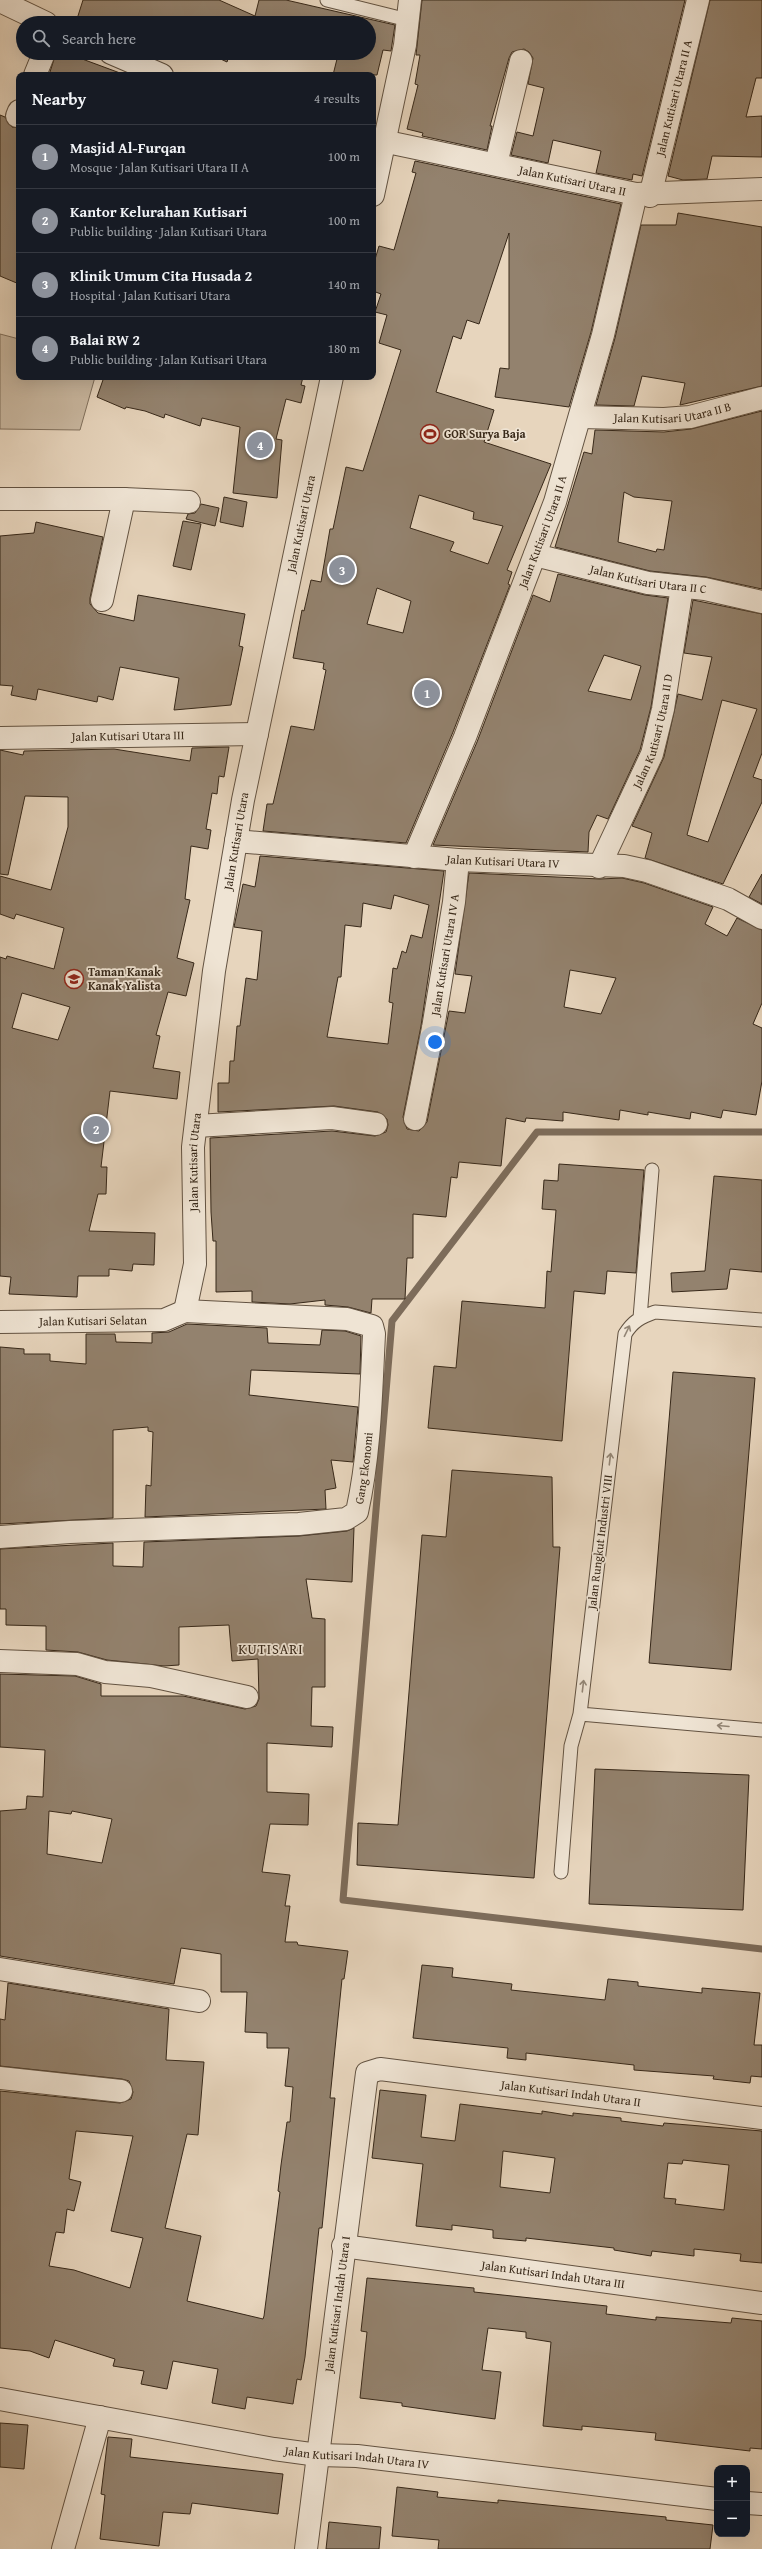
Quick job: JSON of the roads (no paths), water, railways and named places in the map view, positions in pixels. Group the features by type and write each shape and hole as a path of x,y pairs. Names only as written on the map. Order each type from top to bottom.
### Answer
{"street":[{"name":"Jalan Kutisari Utara II A","path":"414,857 465,737 555,502 698,0"},
{"path":"0,1 31,16"},
{"path":"376,168 379,140 409,10"},
{"path":"36,72 41,60"},
{"path":"121,60 137,71"},
{"path":"496,164 521,61"},
{"name":"Jalan Kutisari Utara II","path":"379,140 643,195 762,189"},
{"name":"Jalan Kutisari Utara","path":"185,1312 195,1264 193,1147 214,971 236,841 257,734 331,380"},
{"name":"Jalan Kutisari Utara II B","path":"580,417 657,419 690,417 762,398"},
{"path":"0,499 124,499 189,502"},
{"path":"102,600 124,499"},
{"name":"Jalan Kutisari Utara II C","path":"535,555 610,574 682,587 705,589 762,602"},
{"name":"Jalan Kutisari Utara II D","path":"599,867 652,754 663,709 682,587"},
{"name":"Jalan Kutisari Utara III","path":"0,738 257,734"},
{"name":"Jalan Kutisari Utara IV","path":"236,841 458,860 599,867 624,866 647,871 728,899 762,918"},
{"name":"Jalan Kutisari Utara IV A","path":"415,1120 433,1028 454,902 458,860"},
{"path":"196,1126 332,1118 376,1124"},
{"name":"Jalan Kutisari Selatan","path":"0,1322 164,1320 185,1312"},
{"name":"Gang Ekonomi","path":"0,1537 70,1532 299,1524 346,1519 357,1512 365,1473 371,1415 374,1334 372,1326 348,1320 185,1312"},
{"path":"0,1661 77,1664 105,1672 151,1676 247,1697"},
{"path":"0,1969 199,2001"},
{"name":"Jalan Kutisari Indah Utara II","path":"380,2068 762,2118"},
{"name":"Jalan Kutisari Indah Utara I","path":"306,2549 365,2077 371,2070 380,2068"},
{"path":"0,2078 121,2091"},
{"name":"Jalan Kutisari Indah Utara III","path":"343,2246 762,2303"},
{"name":"Jalan Kutisari Indah Utara IV","path":"0,2400 318,2455 357,2456 714,2499"},
{"path":"63,2549 100,2417"},
{"path":"750,2503 762,2504"}],"lane":[{"path":"327,0 409,10"},
{"path":"640,1318 652,1170"},
{"name":"Jalan Rungkut Industri VIII","path":"561,1872 571,1746 580,1714 625,1334 631,1324 640,1318 655,1312 762,1320"},
{"path":"580,1714 762,1730"}],"waterway":[{"path":"762,1132 537,1132 392,1321 343,1900 762,1949"}],"place":[{"name":"GOR Surya Baja","path":"430,434"},
{"name":"Balai RW 2","path":"260,445"},
{"name":"Klinik Umum Cita Husada 2","path":"342,570"},
{"name":"Masjid Al-Furqan","path":"427,693"},
{"name":"Taman Kanak Kanak Yalista","path":"74,979"},
{"name":"Kantor Kelurahan Kutisari","path":"96,1129"}],"district":[{"name":"KUTISARI","path":"271,1649"}]}
